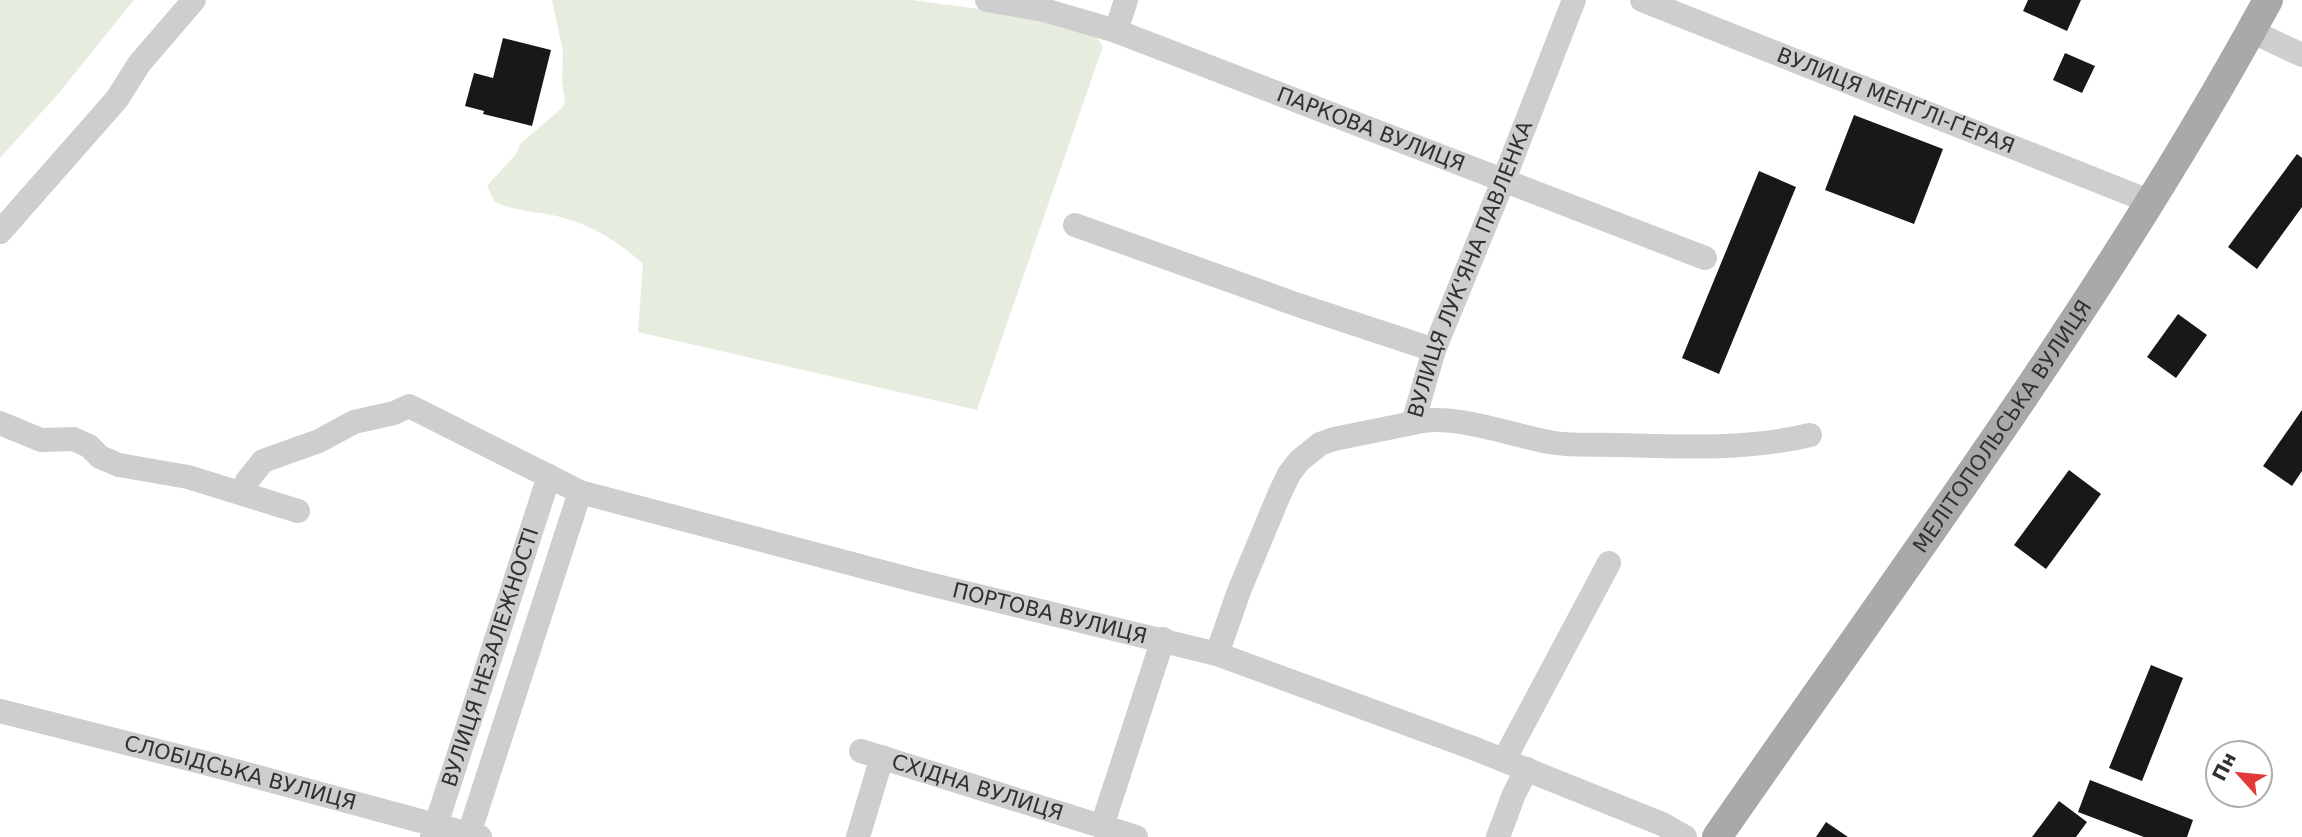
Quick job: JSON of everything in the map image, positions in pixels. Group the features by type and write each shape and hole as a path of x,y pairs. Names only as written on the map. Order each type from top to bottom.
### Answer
{"main road":[{"name":"МЕЛІТОПОЛЬСЬКА ВУЛИЦЯ","path":"1717,837 1989,447 2151,202 2268,0"}],"street":[{"path":"0,232 117,99 139,64 194,0"},
{"name":"ПАРКОВА ВУЛИЦЯ","path":"987,0 1044,10 1116,31 1705,258"},
{"path":"1116,31 1126,0"},
{"name":"ВУЛИЦЯ ЛУК'ЯНА ПАВЛЕНКА","path":"1217,654 1239,591 1274,507 1298,461 1320,444 1334,439 1413,423 1434,350 1574,0"},
{"name":"ВУЛИЦЯ МЕНҐЛІ-ҐЕРАЯ","path":"1642,0 2151,202"},
{"path":"2250,31 2302,55"},
{"path":"1075,225 1301,306 1434,350"},
{"name":"ПОРТОВА ВУЛИЦЯ","path":"242,493 247,481 263,461 319,441 354,422 394,413 409,406 580,492 917,581 1217,654 1516,765 1662,824 1685,837"},
{"path":"1413,423 1434,420 1473,425 1556,443 1618,445 1782,442 1810,435"},
{"path":"0,423 41,440 73,439 89,446 100,457 119,465 188,477 298,511"},
{"name":"ВУЛИЦЯ НЕЗАЛЕЖНОСТІ","path":"434,831 549,476"},
{"name":"ВУЛИЦЯ НЕЗАЛЕЖНОСТІ","path":"472,836 580,492"},
{"path":"1498,837 1514,794 1516,765 1609,563"},
{"path":"1102,826 1163,639"},
{"name":"СЛОБІДСЬКА ВУЛИЦЯ","path":"0,711 434,831 472,836"},
{"name":"СХІДНА ВУЛИЦЯ","path":"858,837 872,754 1136,837"}],"shaded area":[{"path":"0,0 134,0 58,94 0,158"},
{"path":"552,0 912,0 1009,13 1090,30 1103,46 977,410 638,332 643,264 623,247 589,227 565,218 515,209 494,201 487,186 516,154 520,144 562,108 565,102 562,81 563,52"}],"building":[{"path":"2028,0 2081,0 2067,31 2023,11"},
{"path":"503,38 551,50 532,126 483,114 484,111 465,106 474,73 493,78"},
{"path":"2065,53 2095,66 2082,93 2053,80"},
{"path":"1854,115 1943,149 1914,224 1825,190"},
{"path":"2297,154 2302,158 2302,207 2257,269 2228,247"},
{"path":"1759,171 1796,187 1719,374 1682,358"},
{"path":"2178,314 2207,335 2176,378 2147,357"},
{"path":"2302,410 2302,471 2292,486 2263,466"},
{"path":"2069,470 2101,494 2046,569 2014,545"},
{"path":"2151,665 2183,678 2142,781 2109,768"},
{"path":"2090,780 2193,820 2187,837 2144,837 2078,812"},
{"path":"2059,801 2087,822 2076,837 2032,837"},
{"path":"1826,822 1848,837 1816,837"}]}
